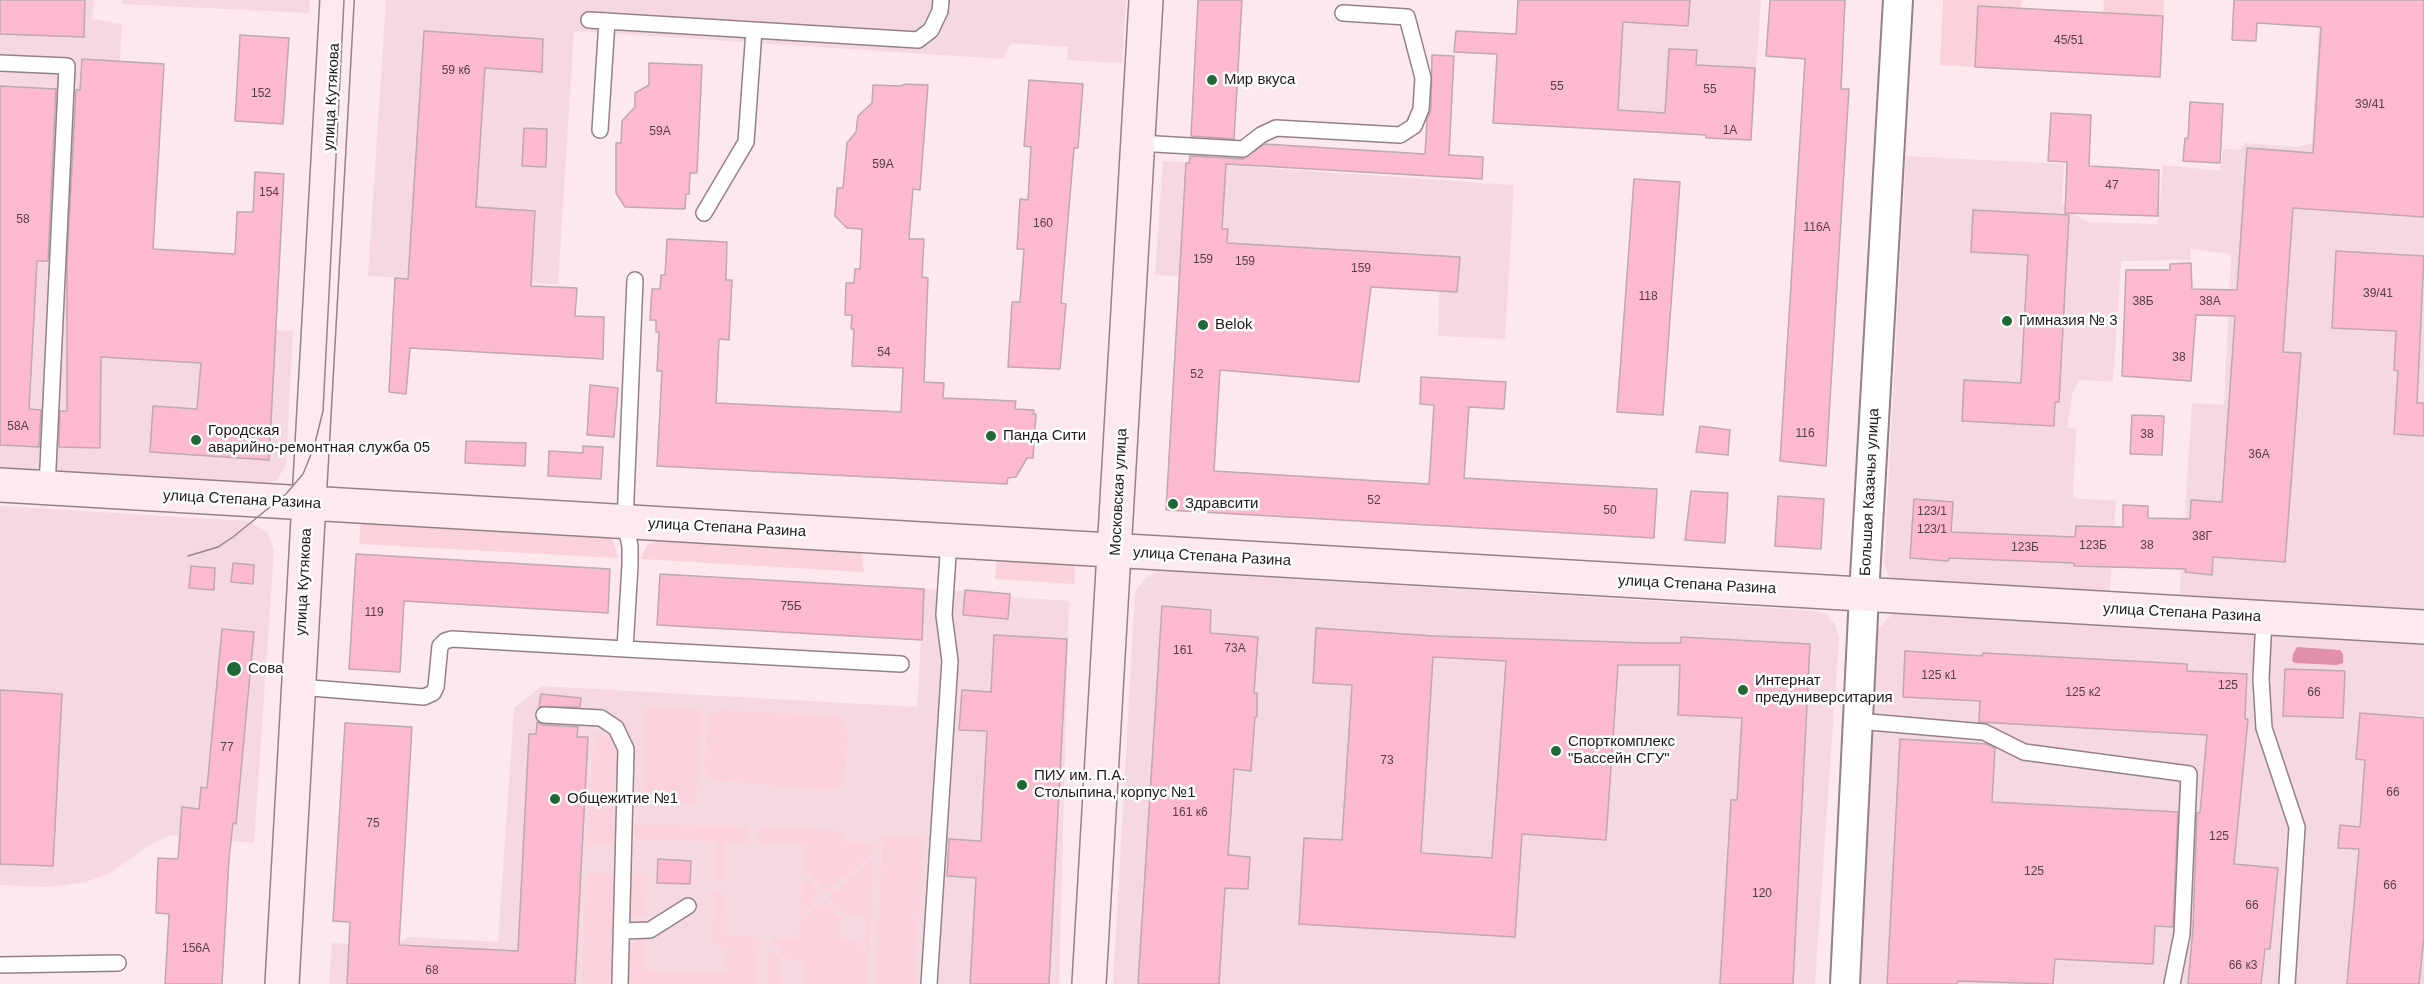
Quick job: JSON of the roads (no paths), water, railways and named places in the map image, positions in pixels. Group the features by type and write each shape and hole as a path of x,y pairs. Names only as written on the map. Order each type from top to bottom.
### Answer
{"street":[{"name":"улица Кутякова","path":"282,984 308,503 314,447 337,0"},
{"name":"Московская улица","path":"1089,984 1146,0"},
{"name":"Большая Казачья улица","path":"1845,984 1864,594 1898,0"},
{"name":"улица Степана Разина","path":"0,485 2424,627"}],"lane":[{"path":"589,20 918,40 931,30 940,11 941,0"},
{"path":"1138,143 1243,149 1261,135 1276,128 1400,135 1414,126 1421,109 1423,78 1407,17 1343,13"},
{"path":"600,130 607,21"},
{"path":"704,213 746,142 754,30"},
{"path":"0,63 67,66 47,488"},
{"path":"625,650 630,546 625,522 635,280"},
{"path":"929,984 950,661 944,615 949,541"},
{"path":"2264,618 2261,679 2264,728 2297,827 2287,984"},
{"path":"299,687 424,697 433,693 436,687 440,646 444,641 452,639 901,664"},
{"path":"544,715 601,718 616,728 626,749 620,984"},
{"path":"1858,721 1984,732 2024,752 2189,774 2182,934 2172,984"},
{"path":"623,931 650,930 688,906"},
{"path":"0,965 118,963"}],"tram line":[{"path":"188,556 218,547 286,494 303,474 314,447 323,411 344,0"}],"place":[{"name":"Мир вкуса","path":"1212,80"},
{"name":"Гимназия № 3","path":"2007,321"},
{"name":"Belok","path":"1203,325"},
{"name":"Панда Сити","path":"991,436"},
{"name":"Городская аварийно-ремонтная служба 05","path":"196,440"},
{"name":"Здравсити","path":"1173,504"},
{"name":"Сова","path":"234,669"},
{"name":"Интернат предуниверситария","path":"1743,690"},
{"name":"Спорткомплекс \"Бассейн СГУ\"","path":"1556,751"},
{"name":"ПИУ им. П.А. Столыпина, корпус №1","path":"1022,785"},
{"name":"Общежитие №1","path":"555,799"}]}
